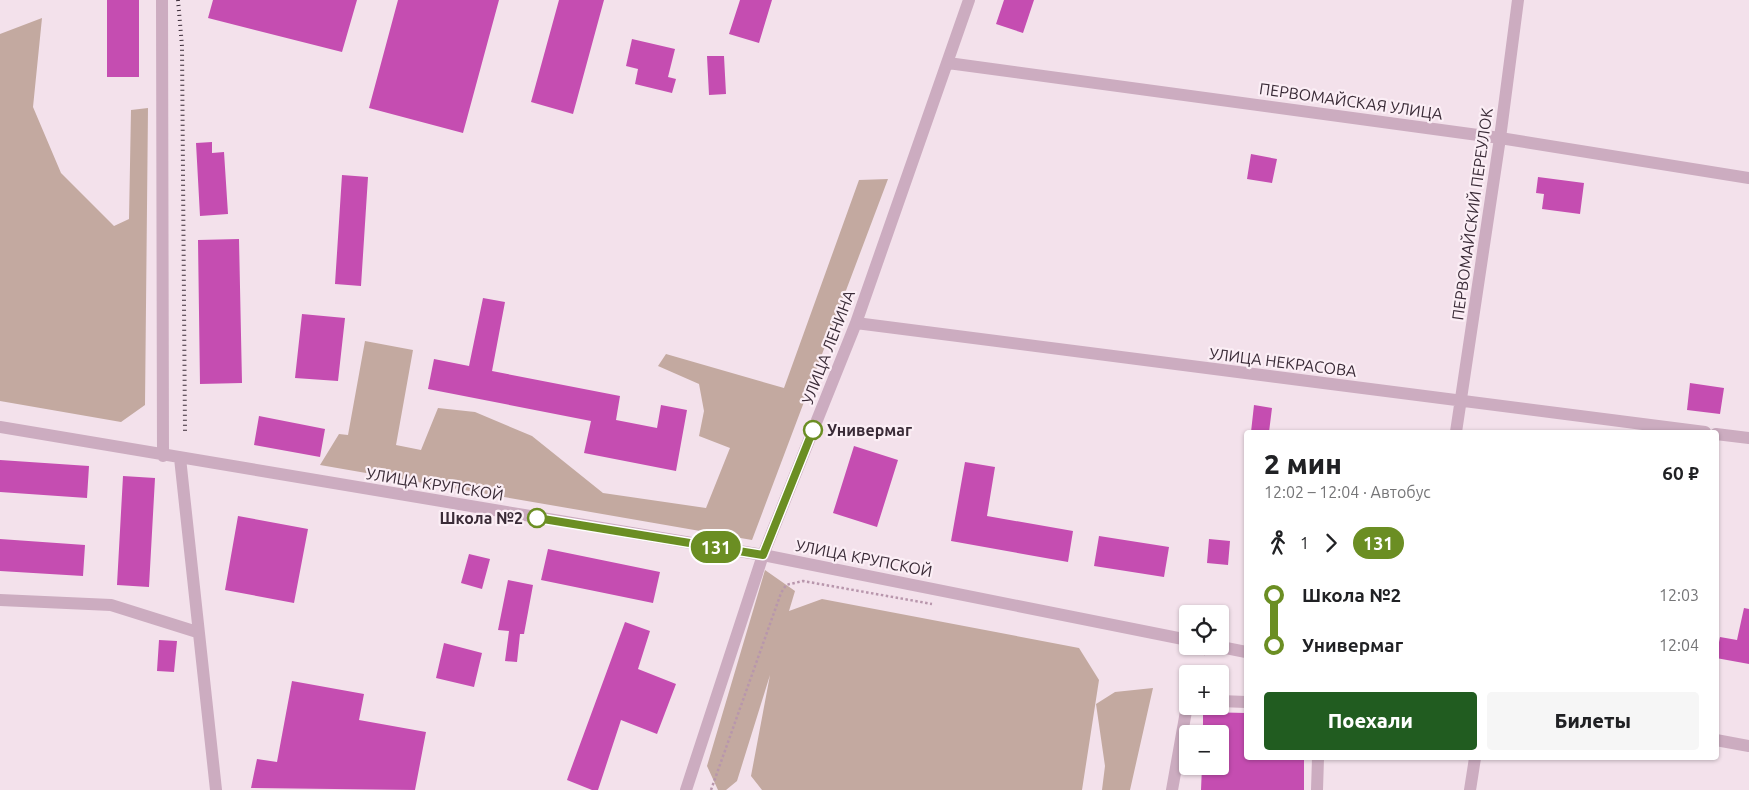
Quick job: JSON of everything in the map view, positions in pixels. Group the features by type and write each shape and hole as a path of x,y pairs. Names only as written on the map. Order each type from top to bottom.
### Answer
{"street":[{"path":"162,0 163,456"},
{"name":"УЛИЦА ЛЕНИНА","path":"686,790 763,555 856,323 969,0"},
{"name":"ПЕРВОМАЙСКИЙ ПЕРЕУЛОК","path":"1456,430 1500,138 1518,0"},
{"name":"ПЕРВОМАЙСКАЯ УЛИЦА","path":"948,63 1500,138 1749,178"},
{"name":"УЛИЦА НЕКРАСОВА","path":"856,323 1690,430"},
{"name":"УЛИЦА КРУПСКОЙ","path":"0,427 163,456 763,555 1179,644"},
{"path":"1719,434 1749,438"},
{"path":"180,458 197,632 216,790"},
{"path":"0,600 111,605 197,632"},
{"path":"1229,651 1244,652"},
{"path":"1229,701 1244,702"},
{"path":"1172,790 1185,715"},
{"path":"1719,741 1749,746"},
{"path":"1318,760 1318,790"},
{"path":"1470,790 1475,760"}],"path":[{"path":"711,790 781,593 786,585 803,581 938,605"}],"shaded area":[{"path":"42,18 33,107 61,173 114,226 129,219 131,110 148,108 145,405 121,422 0,401 0,34"},
{"path":"888,179 752,540 320,465 339,434 348,435 365,341 413,350 396,445 421,450 438,408 475,412 532,436 603,493 706,508 730,448 699,436 704,411 699,384 658,366 666,354 784,388 859,180"},
{"path":"765,570 795,591 789,611 822,599 1079,648 1099,680 1082,790 762,790 751,776 770,675 737,781 726,790 718,790 707,766"},
{"path":"1153,688 1130,790 1102,790 1105,766 1096,704 1115,692"}],"building":[{"path":"107,0 139,0 139,77 107,77"},
{"path":"213,0 357,0 342,52 208,18"},
{"path":"398,0 499,0 463,133 369,108"},
{"path":"559,0 604,0 573,114 531,102"},
{"path":"740,0 772,0 759,43 729,34"},
{"path":"1004,0 1034,0 1023,33 996,24"},
{"path":"632,39 675,49 668,77 676,79 672,93 635,84 638,69 626,66"},
{"path":"707,56 724,56 726,94 709,95"},
{"path":"212,142 212,153 224,152 228,214 200,216 196,143"},
{"path":"1251,154 1277,159 1272,183 1247,179"},
{"path":"342,175 368,177 361,286 335,284"},
{"path":"1538,177 1584,183 1580,214 1542,209 1544,194 1536,193"},
{"path":"239,239 242,383 200,384 198,240"},
{"path":"483,298 505,302 492,371 620,396 616,420 657,428 661,405 687,410 676,471 584,453 591,421 428,389 434,359 469,366"},
{"path":"302,314 345,318 338,381 295,378"},
{"path":"1690,383 1724,388 1720,414 1687,410"},
{"path":"1254,405 1272,408 1269,430 1251,430"},
{"path":"259,416 325,429 320,457 254,445"},
{"path":"854,446 898,460 877,527 833,513"},
{"path":"0,460 89,466 87,498 0,492"},
{"path":"965,462 995,467 987,516 1073,531 1068,562 951,541"},
{"path":"123,476 155,478 149,587 117,585"},
{"path":"238,516 308,529 294,603 225,590"},
{"path":"1099,536 1169,547 1164,577 1094,566"},
{"path":"0,539 85,545 83,576 0,571"},
{"path":"1209,539 1230,541 1228,565 1207,563"},
{"path":"548,549 660,572 653,603 541,580"},
{"path":"469,554 490,559 482,589 461,583"},
{"path":"508,580 533,585 524,634 520,634 517,662 505,661 509,631 498,630"},
{"path":"1744,608 1749,609 1749,664 1719,659 1720,637 1737,640"},
{"path":"625,622 650,631 638,669 676,684 657,734 621,720 598,790 592,790 567,780"},
{"path":"159,640 177,641 174,672 157,671"},
{"path":"444,643 482,653 474,687 436,678"},
{"path":"292,681 364,694 359,720 426,732 415,790 251,788 257,759 277,762"},
{"path":"1244,713 1244,760 1304,760 1304,790 1201,790 1202,775 1229,775 1229,725 1203,725 1203,715"}],"railway":[{"path":"178,0 182,46 185,431"}],"bus line":[{"name":"131","path":"537,518 763,555 813,430"}],"place":[{"name":"Универмаг","path":"813,430"},
{"name":"Школа №2","path":"537,518"}]}
